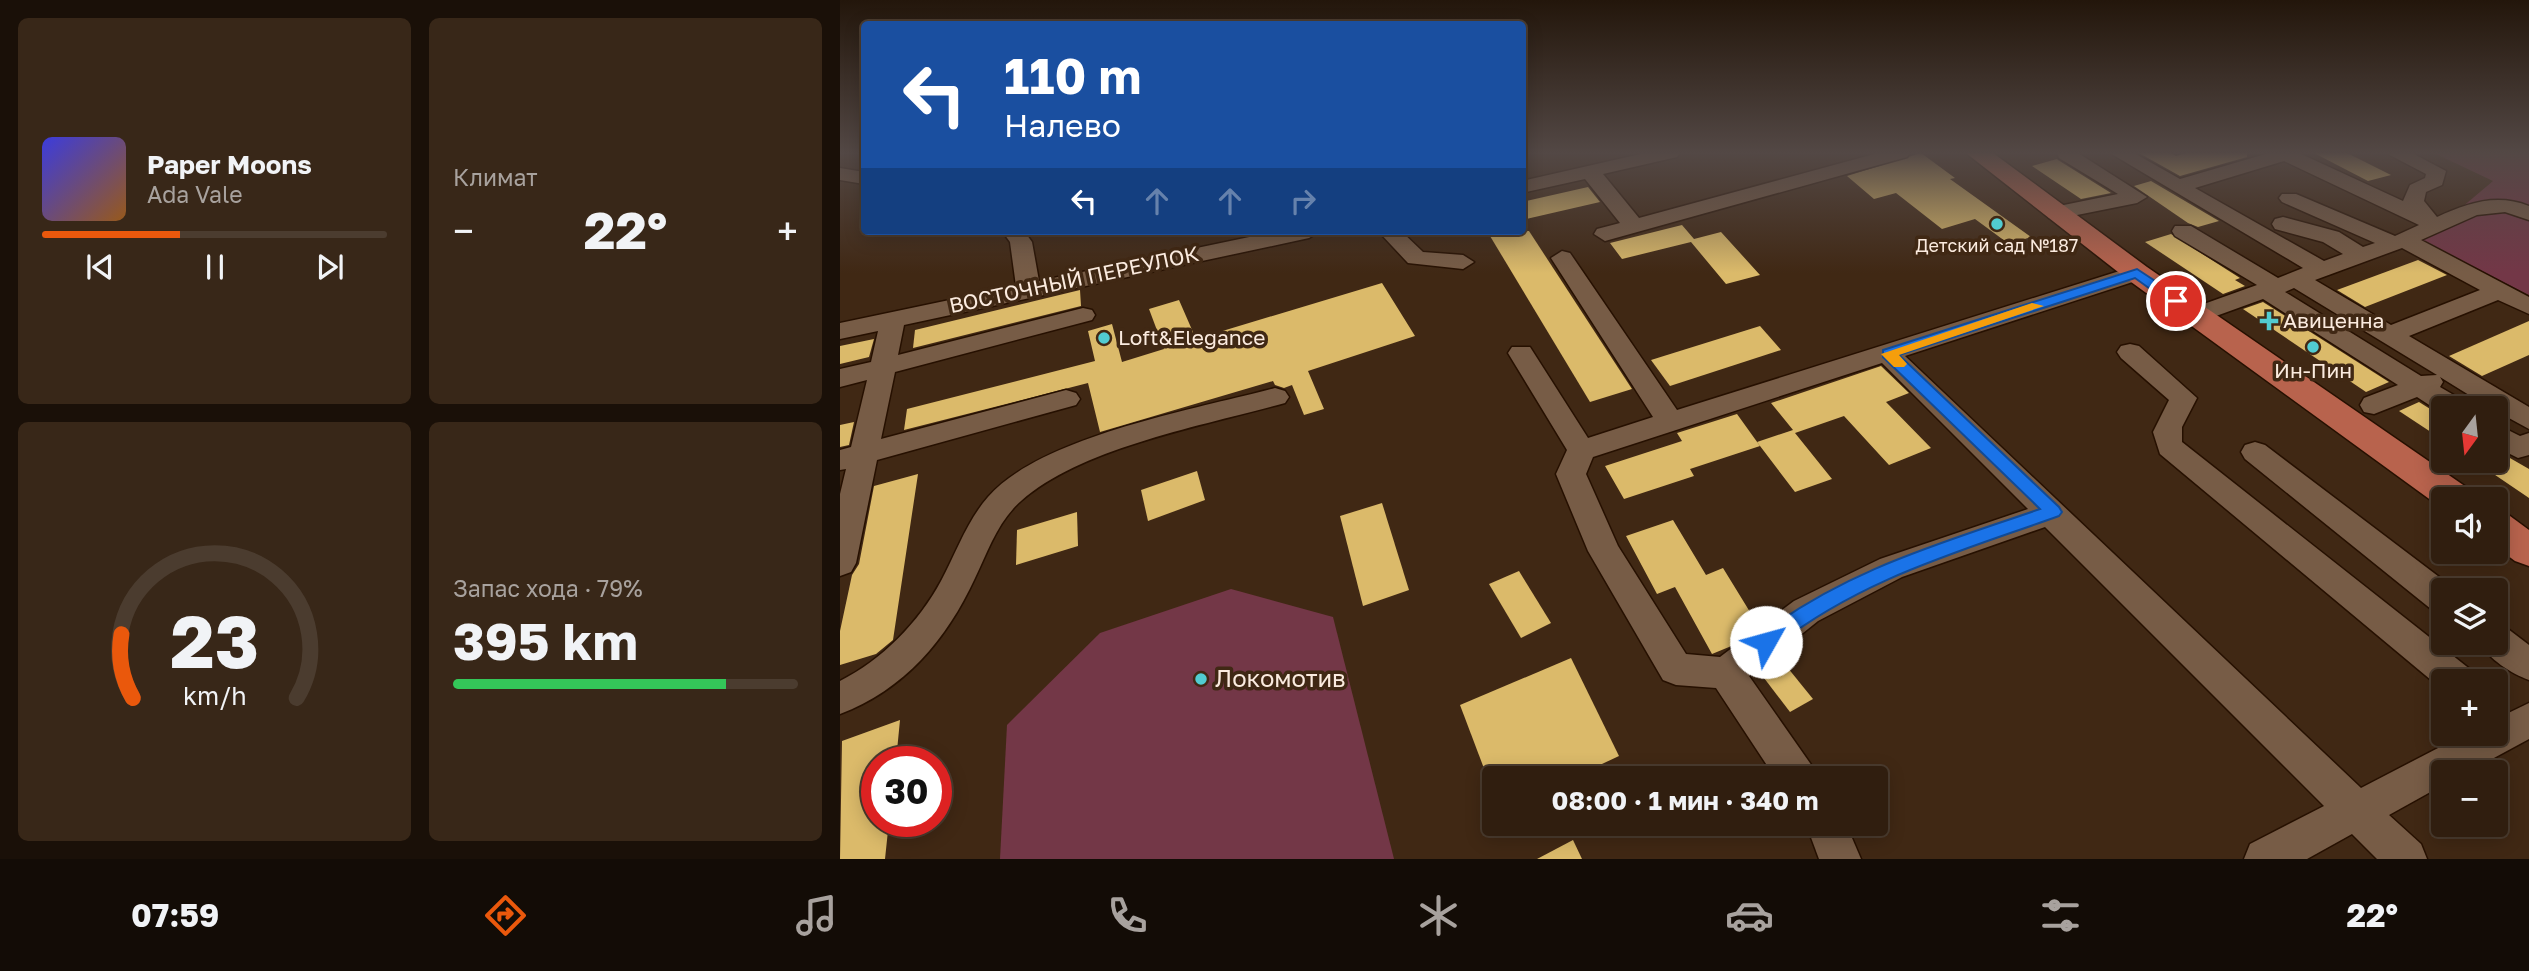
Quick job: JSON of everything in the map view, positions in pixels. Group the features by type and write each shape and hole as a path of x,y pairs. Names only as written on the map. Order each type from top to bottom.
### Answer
{"main road":[{"path":"2031,193 2137,273 2439,487"},
{"path":"2508,536 2529,551"}],"street":[{"path":"1607,193 1633,225"},
{"path":"1605,234 1751,193"},
{"path":"2057,213 2137,197 2131,193"},
{"path":"2190,193 2324,271"},
{"path":"2369,193 2432,222"},
{"path":"2416,193 2413,202 2432,222"},
{"path":"2289,198 2399,242 2529,307"},
{"path":"2196,315 2324,271 2399,242 2432,222 2472,209 2508,205 2529,214"},
{"path":"2283,224 2331,237 2362,256"},
{"path":"2183,231 2280,286 2389,335 2453,373 2523,409"},
{"path":"1016,235 1021,242 1028,289"},
{"name":"ВОСТОЧНЫЙ ПЕРЕУЛОК","path":"840,331 1290,235"},
{"path":"1393,235 1416,258 1463,262"},
{"path":"1562,258 1670,421"},
{"path":"2053,512 1891,568 1806,611 1726,673 1676,668 1600,540 1571,474 1581,450 2137,273"},
{"path":"2280,286 2435,396"},
{"path":"2389,335 2499,291"},
{"path":"840,377 1083,316"},
{"path":"840,563 852,456 884,366 893,319"},
{"path":"2130,352 2183,398 2167,426 2165,436 2170,447 2443,669"},
{"path":"1521,353 1581,450"},
{"path":"1888,354 2406,859"},
{"path":"2374,405 2453,373"},
{"path":"840,698 874,679 922,636 946,603 985,523 1010,492 1032,476 1086,452 1275,397"},
{"path":"852,456 1066,399"},
{"path":"2508,442 2518,448 2529,443"},
{"path":"2255,452 2431,590"},
{"path":"2508,648 2529,665"},
{"path":"1726,673 1789,766"},
{"path":"2264,859 2517,724"},
{"path":"1831,836 1840,859"}],"shaded area":[{"path":"2479,193 2529,193 2529,295 2422,241"},
{"name":"Локомотив","path":"1231,589 1333,617 1394,859 1000,859 1007,725 1100,633"}],"building":[{"path":"1561,193 1593,193 1600,202 1526,219 1526,201"},
{"name":"Детский сад №187","path":"1867,193 1896,193 1874,199"},
{"name":"Детский сад №187","path":"1896,193 1970,193 2031,237 2009,244 1975,219 1942,229"},
{"path":"2072,193 2111,193 2081,199"},
{"path":"2144,193 2172,193 2219,221 2198,227"},
{"path":"1682,225 1694,239 1721,232 1760,275 1726,284 1691,242 1622,259 1610,243"},
{"path":"1526,231 1529,231 1632,389 1590,402 1489,235 1526,235"},
{"path":"2171,234 2240,278 2235,280 2245,286 2223,294 2145,242"},
{"path":"2418,260 2447,275 2365,307 2337,290"},
{"path":"1382,283 1415,336 1308,371 1324,409 1304,415 1292,385 1284,388 1275,385 1273,381 1100,432 1088,383 904,430 907,409 1095,361 1088,331 1112,324 1122,362 1164,349 1149,309 1179,300 1196,339"},
{"path":"1080,290 1081,306 913,348 915,330"},
{"path":"2263,302 2389,382 2366,392 2243,309"},
{"path":"2529,321 2529,355 2482,376 2449,356"},
{"path":"1760,326 1781,350 1670,386 1651,360"},
{"path":"874,339 869,357 840,364 840,346"},
{"path":"1881,366 1909,393 1886,402 1931,448 1889,465 1844,416 1795,433 1832,479 1795,492 1757,442 1793,430 1771,403"},
{"path":"2419,402 2431,410 2431,432 2399,411"},
{"path":"1737,414 1760,446 1690,469 1694,476 1624,499 1605,466 1682,441 1677,433"},
{"path":"854,422 849,445 840,447 840,425"},
{"path":"2508,457 2529,469 2529,498 2492,473 2508,473"},
{"path":"1197,471 1205,500 1148,521 1141,490"},
{"path":"918,474 893,640 876,654 840,665 840,631 852,575 859,564 874,486"},
{"path":"1382,503 1409,590 1363,606 1340,516"},
{"path":"1077,512 1078,546 1016,565 1017,530"},
{"path":"1673,520 1706,575 1723,568 1758,625 1729,647 1712,654 1675,587 1657,594 1626,536"},
{"path":"1519,571 1551,623 1521,638 1489,584"},
{"path":"1571,658 1619,756 1598,766 1483,766 1460,705"},
{"path":"1783,662 1813,699 1790,712 1761,674"},
{"path":"900,720 897,746 861,746 861,837 887,837 885,859 840,859 842,741"},
{"path":"1573,840 1582,859 1537,859"}],"slow traffic":[{"path":"1899,364 1888,354 2037,306"}],"place":[{"name":"Детский сад №187","path":"1997,224"},
{"name":"Авиценна","path":"2269,321"},
{"name":"Loft&Elegance","path":"1104,338"},
{"name":"Ин-Пин","path":"2313,347"},
{"name":"Локомотив","path":"1201,679"}],"route":[{"path":"1766,642 1806,611 1891,568 2053,512 1888,354 2137,273 2176,301"}]}
